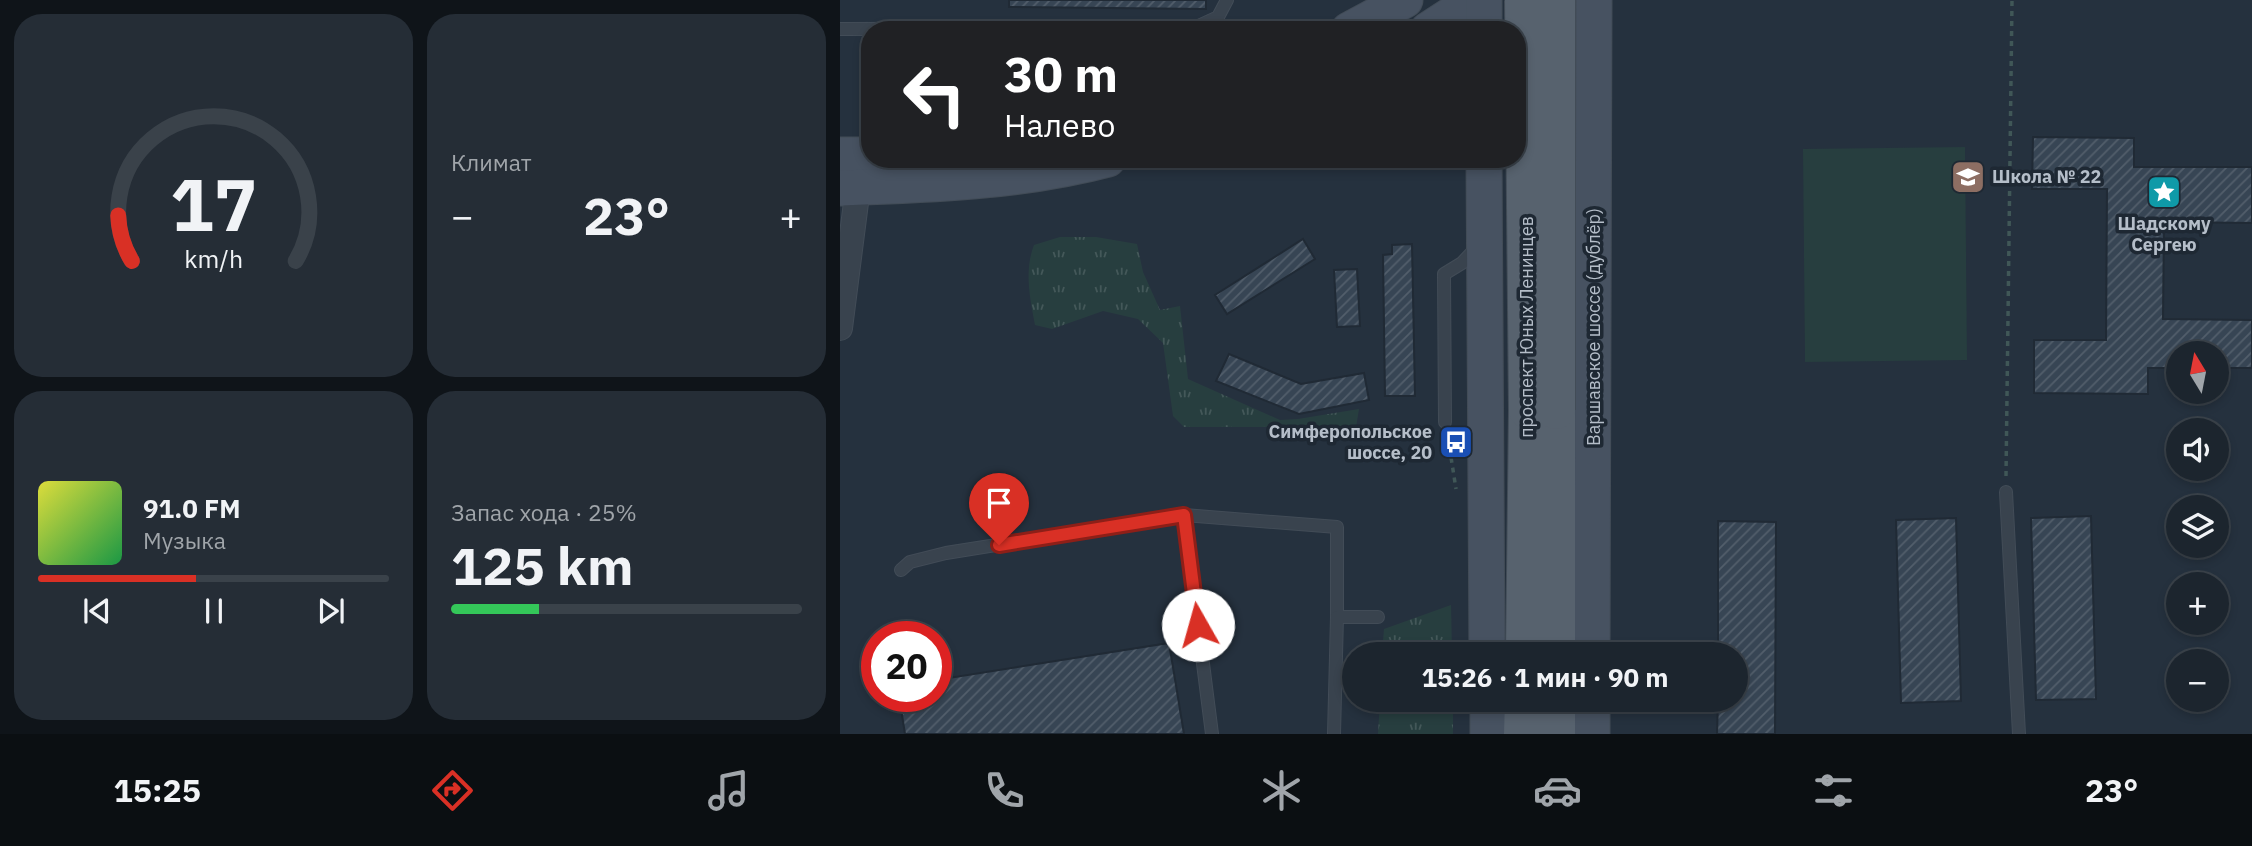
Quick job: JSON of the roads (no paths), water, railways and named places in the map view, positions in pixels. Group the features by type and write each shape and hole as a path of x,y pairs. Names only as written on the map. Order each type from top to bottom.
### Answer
{"main road":[{"path":"1366,21 1405,0"},
{"path":"1442,21 1474,0"},
{"path":"1483,21 1484,0"},
{"name":"проспект Юных Ленинцев","path":"1524,0 1525,21"},
{"name":"проспект Юных Ленинцев","path":"1525,642 1542,410 1556,0"},
{"name":"Варшавское шоссе (дублёр)","path":"1592,642 1594,0"},
{"name":"проспект Юных Ленинцев","path":"1526,46 1555,642"},
{"path":"840,155 856,177 917,186 1006,178 1060,168"},
{"path":"1484,168 1487,642"},
{"path":"1488,712 1488,734"},
{"path":"1523,734 1524,712"},
{"path":"1556,712 1556,734"},
{"path":"1592,712 1592,734"}],"street":[{"path":"1526,68 1550,68 1569,76 1584,95 1594,122"},
{"path":"840,328 856,177"}],"lane":[{"path":"1209,21 1218,17 1227,0"},
{"path":"840,29 861,29"},
{"path":"1446,422 1444,274 1462,263 1485,239"},
{"path":"2006,492 2019,734"},
{"path":"901,570 910,562 946,553 1184,515 1338,527 1334,734"},
{"path":"1184,515 1212,734"},
{"path":"1337,617 1378,617"}],"place":[{"name":"Школа № 22","path":"1968,177"},
{"name":"Шадскому Сергею","path":"2164,192"},
{"name":"Симферопольское шоссе, 20","path":"1456,442"}]}
